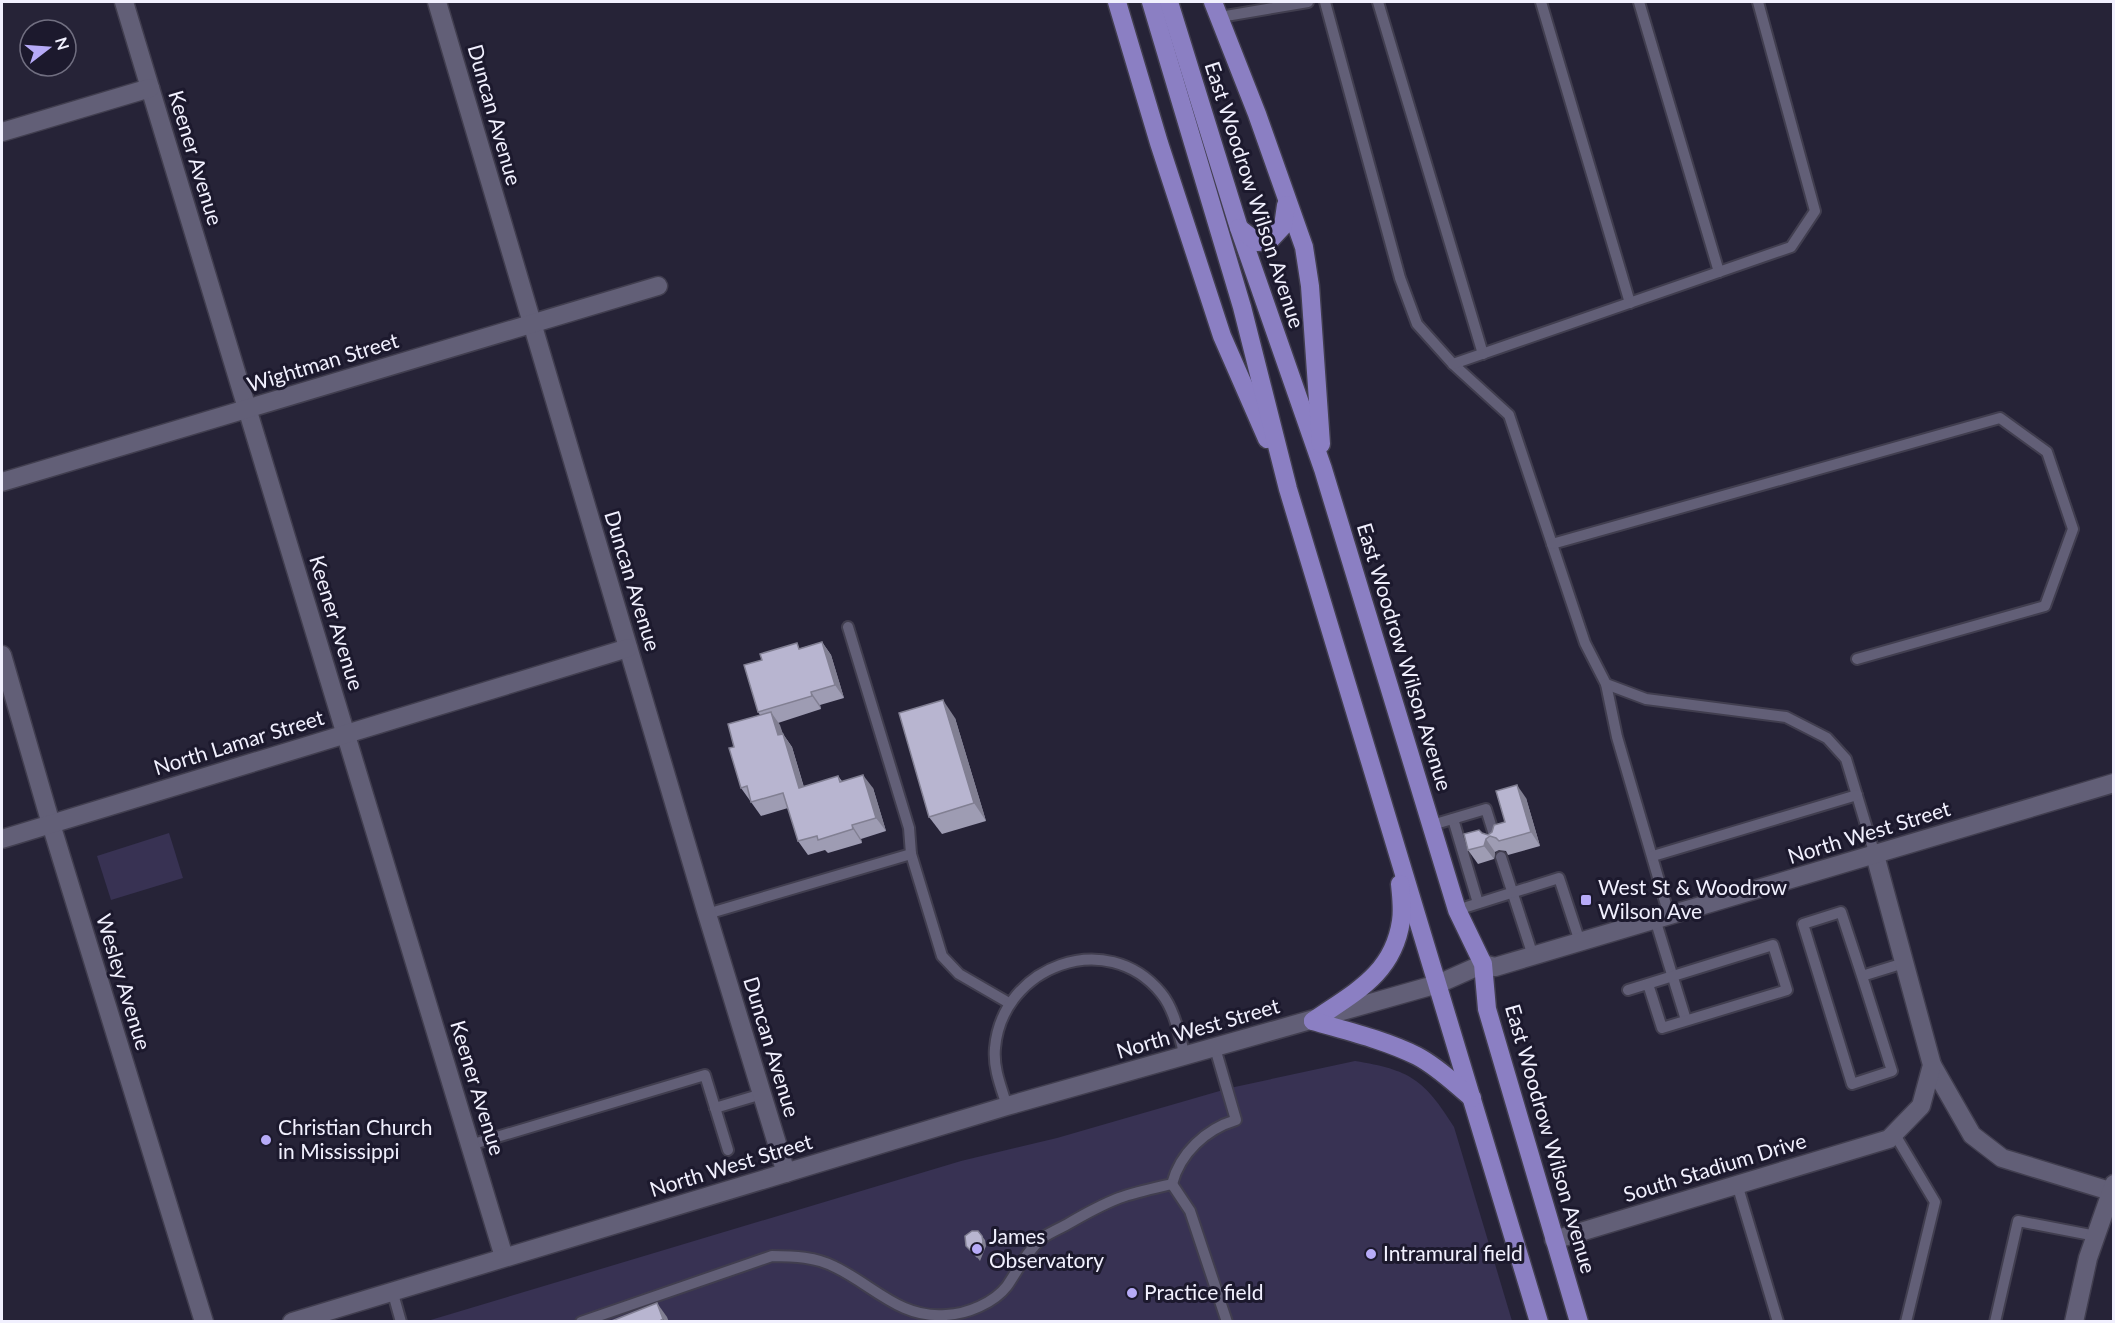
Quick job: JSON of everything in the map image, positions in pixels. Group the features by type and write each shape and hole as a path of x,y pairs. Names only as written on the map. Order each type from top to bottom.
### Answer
{"main road":[{"path":"1117,2 1159,143 1222,336 1288,489"},
{"name":"East Woodrow Wilson Avenue","path":"1162,6 1288,489 1539,1322"},
{"name":"East Woodrow Wilson Avenue","path":"1162,6 1323,469 1457,910 1483,964 1487,1009 1580,1322"},
{"path":"1216,9 1257,114 1304,247 1310,286 1323,469"},
{"path":"1239,228 1257,242 1269,242 1283,226 1287,200"},
{"path":"1313,1021 1372,980 1386,962 1396,941 1402,919 1398,852"},
{"path":"1313,1021 1397,1047 1419,1057 1472,1098"}],"street":[{"name":"Keener Avenue","path":"124,2 504,1257"},
{"name":"Duncan Avenue","path":"437,2 786,1173"},
{"path":"2,132 150,88"},
{"name":"Wightman Street","path":"2,482 658,286"},
{"name":"North Lamar Street","path":"2,839 628,648"},
{"name":"Wesley Avenue","path":"2,655 51,824 204,1322"},
{"name":"North West Street","path":"292,1322 1007,1106 1438,984 1483,964 1495,967 2114,783"},
{"path":"1875,855 1932,1065 1972,1135 2001,1158 2112,1188 2088,1258 2074,1322"},
{"path":"1892,1136 1921,1106 1932,1065"},
{"name":"South Stadium Drive","path":"1554,1240 1892,1136"}],"lane":[{"path":"1216,9 1308,2"},
{"path":"1325,2 1400,278 1418,324 1453,364 1509,415 1585,643 1606,684 1617,737 1653,856 1673,977 1686,1020"},
{"path":"1378,2 1483,354"},
{"path":"1541,2 1630,303"},
{"path":"1639,2 1719,272"},
{"path":"1453,364 1791,247 1815,211 1758,2"},
{"path":"1552,544 2000,418 2047,452 2073,529 2045,606 1857,659"},
{"path":"848,627 909,828 911,854 945,962 959,975 1010,1003"},
{"path":"1606,684 1646,699 1786,717 1827,738 1846,759 1875,855"},
{"path":"1653,856 1857,795"},
{"path":"1432,825 1486,809 1496,841"},
{"path":"1453,819 1478,903"},
{"path":"707,914 911,854"},
{"path":"1501,857 1533,956"},
{"path":"1457,910 1559,878 1580,942"},
{"path":"1841,912 1862,976 1892,1071 1852,1084 1803,924 1841,912"},
{"path":"1628,990 1773,945 1787,990 1662,1028 1648,984"},
{"path":"1007,1106 996,1069 995,1047 1000,1025 1010,1003 1029,982 1055,966 1074,961 1091,960 1116,963 1140,975 1160,993 1170,1007 1185,1056"},
{"path":"1862,976 1904,963"},
{"path":"1215,1048 1236,1120 1219,1125 1205,1135 1176,1170 1172,1184 1190,1211 1227,1322"},
{"path":"470,1145 705,1075 728,1150"},
{"path":"715,1108 762,1094"},
{"path":"1892,1136 1935,1202 1906,1322"},
{"path":"581,1322 772,1256 794,1256 835,1266 891,1303 910,1311 932,1315 964,1312 997,1296 1006,1288 1023,1260 1042,1238 1120,1198 1172,1184"},
{"path":"1737,1184 1778,1322"},
{"path":"1995,1322 2018,1221 2096,1236"},
{"path":"392,1290 401,1322"}],"shaded area":[{"path":"169,833 183,878 111,900 97,856"},
{"path":"1355,1061 1389,1068 1414,1079 1434,1098 1454,1127 1512,1321 424,1322 961,1161 1057,1138 1230,1088"}],"building":[{"path":"822,642 835,685 811,692 812,696 758,712 744,665 762,660 760,654 797,643 799,649"},
{"path":"943,700 974,803 929,817 899,713"},
{"path":"771,712 778,735 783,734 799,788 838,776 840,782 863,775 876,818 852,825 853,829 818,840 817,836 798,841 783,793 751,802 747,786 741,788 729,748 734,747 728,724"},
{"path":"1517,785 1531,832 1499,841 1490,836 1486,839 1484,846 1468,850 1464,834 1479,830 1488,835 1492,832 1494,825 1505,822 1496,791"},
{"name":"James Observatory","path":"972,1231 978,1231 982,1236 983,1242 977,1257 966,1246 965,1236"},
{"path":"657,1303 663,1319 658,1322 609,1322"}],"place":[{"name":"West St & Woodrow Wilson Ave","path":"1586,900"},
{"name":"Christian Church in Mississippi","path":"266,1140"},
{"name":"James Observatory","path":"977,1249"},
{"name":"Intramural field","path":"1371,1254"},
{"name":"Practice field","path":"1132,1293"}]}
